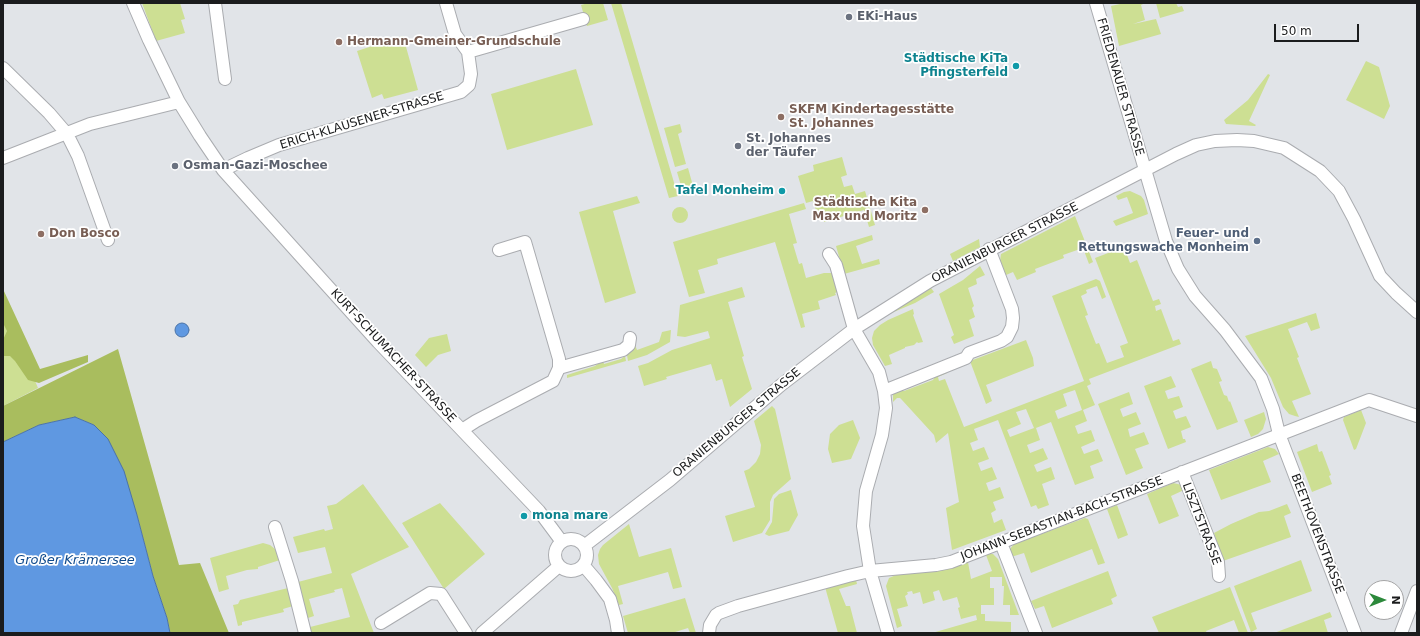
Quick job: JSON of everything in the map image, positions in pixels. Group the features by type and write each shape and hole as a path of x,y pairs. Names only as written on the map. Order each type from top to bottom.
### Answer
{"street":[{"name":"KURT-SCHUMACHER-STRASSE","path":"133,3 179,102 200,136 224,170 378,342 539,511 562,542"},
{"path":"215,3 225,80"},
{"name":"ERICH-KLAUSENER-STRASSE","path":"224,170 248,158 279,146 461,92 469,85 472,74 468,52 455,34 446,3"},
{"name":"FRIEDENAUER STRASSE","path":"1096,3 1166,241 1178,269 1195,296 1225,330 1261,378 1273,409 1279,434"},
{"path":"468,52 583,19"},
{"path":"3,68 57,121 67,134 78,156 108,240"},
{"path":"3,158 90,124 179,102"},
{"name":"ORANIENBURGER STRASSE","path":"584,546 670,480 781,385 854,329 930,281 989,249 1144,170 1196,146 1216,141 1254,141 1284,148 1320,171 1339,191 1354,219 1380,276 1417,312"},
{"path":"462,430 476,421 553,381 559,368 559,359 525,242 499,250"},
{"path":"884,391 966,358 969,353 1001,341 1007,337 1013,322 1012,309 989,249"},
{"path":"829,254 836,265 854,329 879,372 884,391 886,408 882,435 869,476 864,506 864,539 870,571 888,633"},
{"path":"559,368 623,350 628,345 630,338"},
{"name":"JOHANN-SEBASTIAN-BACH-STRASSE","path":"709,633 710,625 719,613 738,606 835,579 870,571 936,565 951,562 1369,400 1417,416"},
{"name":"BEETHOVENSTRASSE","path":"1279,434 1355,633"},
{"name":"LISZTSTRASSE","path":"1182,472 1218,562 1220,576"},
{"path":"275,527 292,581 305,633"},
{"path":"574,539 578,540 584,546 587,554 584,566 572,572 559,566 555,556 556,551 562,542 574,539"},
{"path":"1001,542 1036,633"},
{"path":"482,633 559,566"},
{"path":"584,566 610,599 618,633"},
{"path":"1401,633 1417,591"},
{"path":"381,624 430,593 441,594 466,633"}],"green space":[{"path":"142,3 180,3 185,19 181,20 185,33 156,41"},
{"path":"588,3 603,3 608,20 587,26 581,5"},
{"path":"611,3 621,3 678,196 669,198"},
{"path":"1120,3 1145,3 1141,5 1145,20 1133,24 1156,19 1161,34 1119,46 1111,6"},
{"path":"1156,3 1176,3 1178,7 1182,6 1184,11 1160,18"},
{"path":"403,36 418,90 384,99 382,94 372,98 357,51"},
{"path":"1366,61 1379,67 1390,106 1384,119 1346,100"},
{"path":"576,69 593,125 507,150 491,94"},
{"path":"1268,74 1270,75 1249,121 1256,125 1226,124 1224,120 1248,100"},
{"path":"680,124 682,132 678,134 686,164 675,167 664,128"},
{"path":"842,157 847,175 841,177 844,187 852,185 855,194 865,191 875,225 869,227 864,210 824,222 823,219 819,220 813,201 806,203 798,176 814,171 813,165"},
{"path":"688,168 695,193 684,196 677,172"},
{"path":"1130,191 1141,196 1144,200 1148,214 1116,226 1113,221 1133,213 1127,197 1118,200 1116,196"},
{"path":"637,196 640,203 613,211 636,293 605,303 579,212"},
{"path":"804,203 806,209 789,214 797,243 793,244 799,264 802,263 806,278 824,273 835,273 840,291 835,293 836,295 818,301 820,309 802,314 805,327 801,328 775,242 717,259 718,264 698,270 705,293 689,297 673,242"},
{"path":"680,207 687,212 688,215 683,222 680,223 673,218 672,215 677,208"},
{"path":"1075,216 1093,262 1089,264 1083,248 1063,255 1064,258 1035,269 1036,272 1017,280 1013,272 1006,275 1000,261 1001,254"},
{"path":"872,235 873,240 856,246 862,264 879,259 880,264 844,274 836,246"},
{"path":"979,239 980,247 953,261 950,254"},
{"path":"1124,247 1130,263 1137,260 1153,301 1159,299 1161,304 1155,306 1156,311 1161,309 1173,341 1179,339 1181,344 1089,379 1091,384 1087,386 1095,405 1083,410 1087,421 1075,426 1078,434 1091,430 1095,441 1081,447 1084,454 1098,449 1103,461 1090,466 1094,478 1075,485 1051,422 1036,428 1040,440 1027,445 1030,453 1043,448 1048,459 1034,465 1037,472 1051,467 1055,479 1042,484 1049,505 1038,509 1036,505 1031,507 998,420 974,429 978,440 970,443 973,451 984,447 989,459 978,463 981,471 992,467 997,479 986,483 989,491 1000,487 1004,498 993,502 996,510 991,513 994,523 1002,519 1006,530 952,550 946,508 959,502 948,433 936,443 934,435 900,398 897,398 893,402 893,393 899,388 904,391 933,380 937,374 946,370 947,373 938,377 939,381 945,379 964,427 1084,381 1052,296 1096,279 1100,281 1106,297 1102,299 1097,286 1086,290 1087,293 1081,296 1088,315 1085,316 1096,344 1099,343 1107,363 1124,357 1120,346 1128,343 1095,258","holes":["1075,390 1082,410 1058,419 1055,411 1067,406 1063,394","1026,409 1034,428 1010,437 1007,430 1021,424 1016,412"]},
{"path":"980,266 985,275 976,279 977,284 968,288 974,306 972,308 975,317 969,320 974,336 954,344 951,337 954,335 939,294 963,280"},
{"path":"742,287 745,297 728,302 752,389 730,407 722,379 716,381 711,364 666,377 667,379 644,386 638,366 648,363 672,350 710,338 708,331 685,337 677,336 680,305"},
{"path":"931,288 934,292 915,303 889,314"},
{"path":"3,289 40,369 88,355 88,362 39,383 28,380 10,356 3,356 3,340 7,331 3,323"},
{"path":"3,304 38,388 3,406"},
{"path":"913,309 913,315 923,342 917,342 914,345 905,347 889,355 892,364 885,366 873,345 872,338 874,331 888,320"},
{"path":"1316,313 1320,328 1311,331 1307,322 1288,329 1311,394 1292,401 1299,417 1289,414 1283,407 1271,378 1245,336"},
{"path":"671,330 670,342 647,355 628,361 627,355 632,343 634,342 637,350 659,342 662,332"},
{"path":"447,334 451,351 438,355 426,367 415,355 429,338"},
{"path":"1026,340 1033,358 1034,366 986,385 992,401 986,404 970,361"},
{"path":"118,349 179,565 200,563 229,633 170,633 137,515 94,425 75,417 39,425 3,442 3,406"},
{"path":"625,356 626,361 567,378 567,375 595,366 603,360 604,364 621,359"},
{"path":"1211,361 1213,368 1217,369 1222,381 1219,382 1224,395 1227,396 1229,402 1230,401 1238,422 1217,430 1191,369"},
{"path":"1171,376 1176,387 1165,391 1168,399 1179,396 1183,407 1173,411 1176,419 1186,416 1191,427 1181,431 1183,439 1185,439 1186,442 1168,449 1144,386"},
{"path":"1129,392 1133,404 1120,409 1123,417 1136,412 1141,424 1128,429 1130,437 1144,432 1149,444 1135,449 1143,468 1126,475 1098,404"},
{"path":"772,406 775,409 791,479 773,495 770,502 770,520 762,533 733,542 725,516 755,507 744,471 749,469 756,462 760,454 761,445 754,421"},
{"path":"1361,410 1366,423 1356,449 1354,450 1343,420 1344,417"},
{"path":"1264,412 1266,419 1263,429 1258,434 1251,437 1244,420"},
{"path":"853,420 860,438 851,459 832,463 828,449 830,434 839,425"},
{"path":"1317,444 1319,452 1322,451 1331,475 1329,476 1332,484 1312,492 1297,452"},
{"path":"1268,447 1275,449 1279,454 1263,461 1271,482 1221,500 1209,470"},
{"path":"1173,483 1182,485 1184,490 1171,496 1179,516 1159,524 1147,494"},
{"path":"363,484 409,547 351,574 374,633 311,633 310,627 350,617 342,588 334,590 335,592 309,599 314,616 308,618 298,582 332,573 325,547 298,553 293,537 324,529 325,531 333,529 327,506 336,504"},
{"path":"791,490 798,515 789,531 769,536 765,534 772,522 774,499 779,494"},
{"path":"440,503 485,554 444,589 402,523"},
{"path":"1287,504 1291,513 1284,516 1291,537 1223,561 1214,533 1259,512 1269,511"},
{"path":"1117,505 1128,535 1118,539 1107,509"},
{"path":"1085,518 1088,519 1105,563 1098,565 1092,549 1031,573 1024,553 1011,557 1010,549 1014,544"},
{"path":"629,524 639,557 671,548 682,587 673,589 668,572 618,586 623,604 619,605 599,564 598,555 603,545"},
{"path":"263,543 270,545 275,549 280,560 258,567 258,569 247,570 226,576 229,589 219,592 210,558"},
{"path":"993,554 998,559 1019,615 1010,615 1010,605 1003,605 1004,586 1002,586 1002,577 990,577 990,588 994,588 994,605 981,605 981,614 985,614 985,621 1011,622 1011,633 932,633 977,620 976,615 961,619 957,597 943,601 939,590 933,592 935,600 923,604 920,592 913,594 912,591 907,592 908,594 905,596 908,606 897,609 902,626 897,628 886,586 889,578 896,575 941,570 968,562 971,579 992,571 986,555"},
{"path":"1301,560 1312,591 1251,613 1257,629 1251,632 1234,586"},
{"path":"1108,571 1117,596 1111,599 1113,604 1052,628 1044,606 1035,609 1031,601"},
{"path":"856,580 857,584 839,589 846,606 850,606 857,633 838,633 825,587"},
{"path":"1230,587 1248,633 1239,633 1234,620 1206,631 1207,633 1159,633 1152,617"},
{"path":"288,588 293,606 283,609 284,612 242,622 242,625 238,626 233,605 238,604 240,600"},
{"path":"685,598 696,633 690,633 688,628 672,633 628,633 623,616"},
{"path":"1330,612 1332,617 1324,620 1328,633 1274,633"}],"water":[{"path":"179,323 185,323 189,327 189,333 185,337 179,337 175,333 175,327"},
{"name":"Großer Krämersee","path":"75,417 94,425 108,439 124,471 153,576 167,618 170,633 3,633 3,442 39,425"}],"place":[{"name":"EKi-Haus","path":"849,17"},
{"name":"Hermann-Gmeiner-Grundschule","path":"339,42"},
{"name":"Städtische KiTa Pfingsterfeld","path":"1016,66"},
{"name":"SKFM Kindertagesstätte St. Johannes","path":"781,117"},
{"name":"St. Johannes der Täufer","path":"738,146"},
{"name":"Osman-Gazi-Moschee","path":"175,166"},
{"name":"Tafel Monheim","path":"782,191"},
{"name":"Städtische Kita Max und Moritz","path":"925,210"},
{"name":"Don Bosco","path":"41,234"},
{"name":"Feuer- und Rettungswache Monheim","path":"1257,241"},
{"name":"mona mare","path":"524,516"}]}
